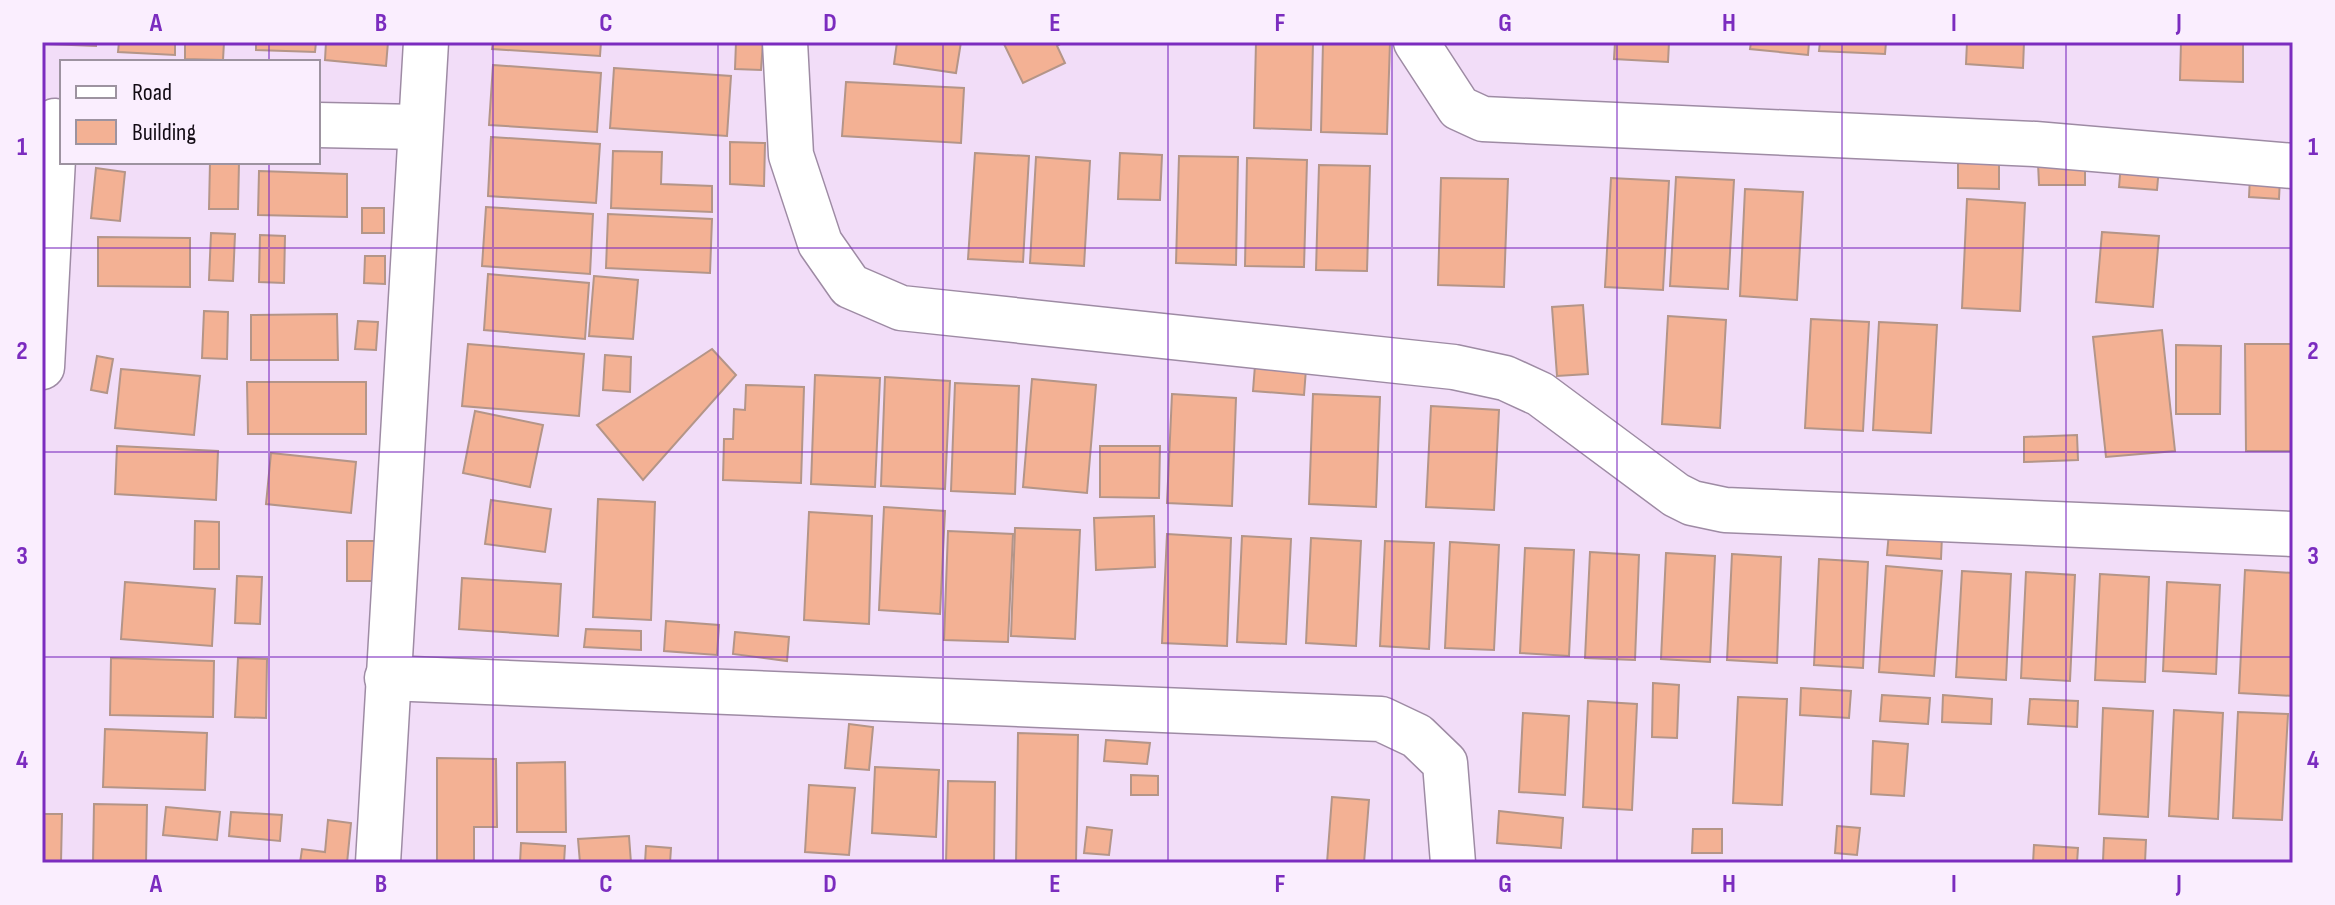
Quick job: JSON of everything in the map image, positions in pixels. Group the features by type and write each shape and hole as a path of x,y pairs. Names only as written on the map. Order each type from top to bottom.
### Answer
{"street":[{"path":"378,863 426,42"},
{"path":"785,42 791,155 820,243 850,286 901,308 1454,367 1505,378 1540,394 1676,495 1692,503 1725,510 2293,534"},
{"path":"1416,42 1459,108 1483,119 2035,144 2293,166"},
{"path":"42,367 53,121"},
{"path":"320,125 419,127"},
{"path":"387,678 1381,719 1417,736 1445,763 1453,863"}],"building":[{"path":"96,42 96,46 47,44"},
{"path":"119,42 175,42 175,55 118,52"},
{"path":"185,42 224,42 223,60 185,59"},
{"path":"256,42 316,42 315,52 256,50"},
{"path":"326,42 388,42 386,66 325,60"},
{"path":"493,42 601,42 600,56 492,49"},
{"path":"736,42 763,42 761,70 735,69"},
{"path":"897,42 961,42 956,73 894,64"},
{"path":"1003,42 1064,42 1057,46 1065,63 1023,83"},
{"path":"1256,42 1313,42 1311,130 1254,128"},
{"path":"1323,42 1390,42 1387,134 1321,132"},
{"path":"1615,42 1669,42 1668,62 1614,59"},
{"path":"1751,42 1809,42 1808,55 1750,49"},
{"path":"1820,42 1886,42 1885,54 1819,51"},
{"path":"1967,42 2024,42 2023,68 1966,64"},
{"path":"2181,42 2243,42 2243,82 2180,80"},
{"path":"493,65 601,73 597,132 489,125"},
{"path":"614,68 731,76 727,136 610,128"},
{"path":"846,82 964,88 961,143 842,136"},
{"path":"491,137 600,144 596,203 488,196"},
{"path":"730,142 765,143 764,186 730,184"},
{"path":"613,151 662,152 661,184 712,186 712,212 611,208"},
{"path":"975,153 1029,156 1023,262 968,259"},
{"path":"1120,153 1162,155 1160,200 1118,199"},
{"path":"1179,156 1238,157 1236,265 1176,263"},
{"path":"1036,157 1090,161 1084,266 1030,263"},
{"path":"1958,157 1999,158 1999,189 1958,188"},
{"path":"1247,158 1307,160 1304,267 1245,266"},
{"path":"2038,163 2085,163 2085,185 2039,185"},
{"path":"210,164 239,164 238,209 209,209"},
{"path":"2121,164 2159,167 2157,190 2119,187"},
{"path":"1319,165 1370,166 1367,271 1316,270"},
{"path":"96,168 125,172 120,221 91,218"},
{"path":"259,171 347,174 347,217 258,215"},
{"path":"1676,177 1734,180 1728,289 1670,286"},
{"path":"2250,177 2280,178 2279,199 2249,197"},
{"path":"1441,178 1508,179 1504,287 1438,285"},
{"path":"1611,178 1669,181 1663,290 1605,287"},
{"path":"1745,189 1803,192 1797,300 1740,296"},
{"path":"1967,199 2025,203 2020,311 1962,308"},
{"path":"486,207 593,214 590,274 482,266"},
{"path":"362,208 384,208 384,233 362,233"},
{"path":"608,214 712,219 710,273 606,268"},
{"path":"2102,232 2159,236 2153,307 2096,302"},
{"path":"211,233 235,234 233,281 209,280"},
{"path":"260,235 285,236 284,283 259,282"},
{"path":"98,237 190,238 190,287 98,286"},
{"path":"365,256 385,256 385,284 364,283"},
{"path":"488,274 589,283 585,339 484,330"},
{"path":"594,276 638,280 633,339 589,336"},
{"path":"1583,305 1588,374 1557,376 1552,307"},
{"path":"204,311 228,312 227,359 202,358"},
{"path":"337,314 338,360 251,360 251,315"},
{"path":"1668,316 1726,320 1720,428 1662,424"},
{"path":"1811,319 1869,322 1863,431 1805,428"},
{"path":"358,321 378,322 376,350 355,349"},
{"path":"1879,322 1937,325 1931,433 1873,430"},
{"path":"2162,330 2175,451 2106,457 2093,337"},
{"path":"468,344 584,354 579,416 462,406"},
{"path":"2245,344 2293,344 2293,451 2246,451"},
{"path":"2176,345 2221,346 2220,414 2176,414"},
{"path":"712,349 736,375 643,480 597,425"},
{"path":"605,355 631,357 630,392 603,390"},
{"path":"97,356 113,359 107,393 91,390"},
{"path":"1255,365 1306,369 1304,395 1253,391"},
{"path":"121,369 200,376 194,435 115,428"},
{"path":"815,375 880,378 875,487 811,484"},
{"path":"885,377 950,381 945,489 881,486"},
{"path":"1032,379 1096,385 1087,493 1023,487"},
{"path":"247,382 366,382 366,434 248,434"},
{"path":"955,383 1019,386 1015,494 951,491"},
{"path":"746,385 804,387 801,483 723,480 724,439 733,439 734,409 745,410"},
{"path":"1172,394 1236,398 1232,506 1167,503"},
{"path":"1313,394 1380,397 1376,507 1309,504"},
{"path":"1431,406 1499,410 1494,510 1426,507"},
{"path":"475,411 543,425 530,487 463,473"},
{"path":"2077,435 2078,460 2024,462 2024,437"},
{"path":"117,446 218,451 216,500 115,494"},
{"path":"1100,446 1160,446 1159,498 1100,497"},
{"path":"271,453 356,462 351,513 266,504"},
{"path":"598,499 655,502 651,620 593,617"},
{"path":"491,500 551,509 545,552 485,544"},
{"path":"884,507 945,511 940,614 879,610"},
{"path":"809,512 872,516 869,624 804,620"},
{"path":"1154,516 1155,567 1096,570 1094,518"},
{"path":"195,521 219,522 219,569 194,569"},
{"path":"1015,528 1080,530 1075,639 1011,636"},
{"path":"948,531 1013,534 1008,642 944,640"},
{"path":"1889,532 1942,536 1941,559 1887,555"},
{"path":"1167,534 1231,538 1227,646 1162,643"},
{"path":"1242,536 1291,539 1286,644 1237,642"},
{"path":"1311,538 1361,541 1356,646 1306,643"},
{"path":"347,541 377,541 376,581 347,581"},
{"path":"1385,541 1434,543 1429,649 1380,646"},
{"path":"1450,542 1499,545 1494,650 1445,648"},
{"path":"1525,548 1574,550 1569,656 1520,653"},
{"path":"1590,552 1639,555 1635,660 1585,658"},
{"path":"1666,553 1715,556 1710,662 1661,659"},
{"path":"1732,554 1781,557 1777,663 1727,660"},
{"path":"1819,559 1868,562 1863,668 1814,665"},
{"path":"1886,566 1942,571 1934,676 1879,672"},
{"path":"2245,570 2293,573 2293,696 2239,693"},
{"path":"1962,571 2011,574 2006,680 1956,677"},
{"path":"2026,572 2075,575 2070,681 2021,678"},
{"path":"2100,574 2149,577 2145,682 2095,680"},
{"path":"237,576 262,577 260,624 235,623"},
{"path":"462,578 561,584 558,636 459,629"},
{"path":"125,582 215,589 212,646 121,639"},
{"path":"2167,582 2220,585 2216,674 2163,671"},
{"path":"666,621 719,625 717,655 664,651"},
{"path":"586,629 641,631 641,650 584,647"},
{"path":"735,632 789,637 787,661 733,654"},
{"path":"111,658 214,661 213,717 110,715"},
{"path":"238,658 267,659 266,718 235,717"},
{"path":"1653,683 1679,685 1677,738 1652,737"},
{"path":"1801,688 1851,691 1849,718 1800,715"},
{"path":"1882,695 1930,698 1928,724 1880,721"},
{"path":"1943,695 1992,699 1991,724 1942,722"},
{"path":"1738,697 1787,699 1782,805 1733,803"},
{"path":"2030,699 2078,701 2077,727 2028,724"},
{"path":"1588,701 1637,704 1632,810 1583,807"},
{"path":"2103,708 2153,711 2148,817 2099,814"},
{"path":"2174,710 2223,713 2218,819 2169,816"},
{"path":"2238,712 2288,714 2282,820 2233,818"},
{"path":"1523,713 1569,716 1565,795 1519,792"},
{"path":"849,724 873,727 869,770 845,768"},
{"path":"105,729 207,733 205,790 103,787"},
{"path":"1018,733 1078,735 1076,863 1016,863"},
{"path":"1106,740 1150,743 1147,764 1104,761"},
{"path":"1873,741 1908,744 1904,796 1871,794"},
{"path":"437,758 496,759 497,827 474,827 474,863 437,863"},
{"path":"565,762 566,832 517,832 517,763"},
{"path":"875,767 939,770 936,837 872,833"},
{"path":"1131,775 1158,776 1158,795 1131,795"},
{"path":"948,781 995,782 994,863 946,863"},
{"path":"809,785 855,788 849,855 805,852"},
{"path":"1332,797 1369,800 1364,863 1327,863"},
{"path":"94,804 147,805 146,863 93,863"},
{"path":"166,807 220,812 217,840 163,835"},
{"path":"1499,811 1563,818 1561,848 1497,843"},
{"path":"231,812 282,815 280,841 229,836"},
{"path":"42,814 62,814 61,863 42,863"},
{"path":"328,820 351,823 347,863 300,863 302,849 325,852"},
{"path":"1837,826 1860,828 1857,855 1835,853"},
{"path":"1087,827 1112,830 1109,855 1084,853"},
{"path":"1693,829 1722,829 1722,853 1692,853"},
{"path":"629,836 631,863 580,863 578,839"},
{"path":"2104,838 2146,840 2145,863 2103,861"},
{"path":"521,843 565,846 564,863 520,863"},
{"path":"2034,845 2078,848 2077,863 2033,863"},
{"path":"646,846 671,848 670,863 645,863"}]}
